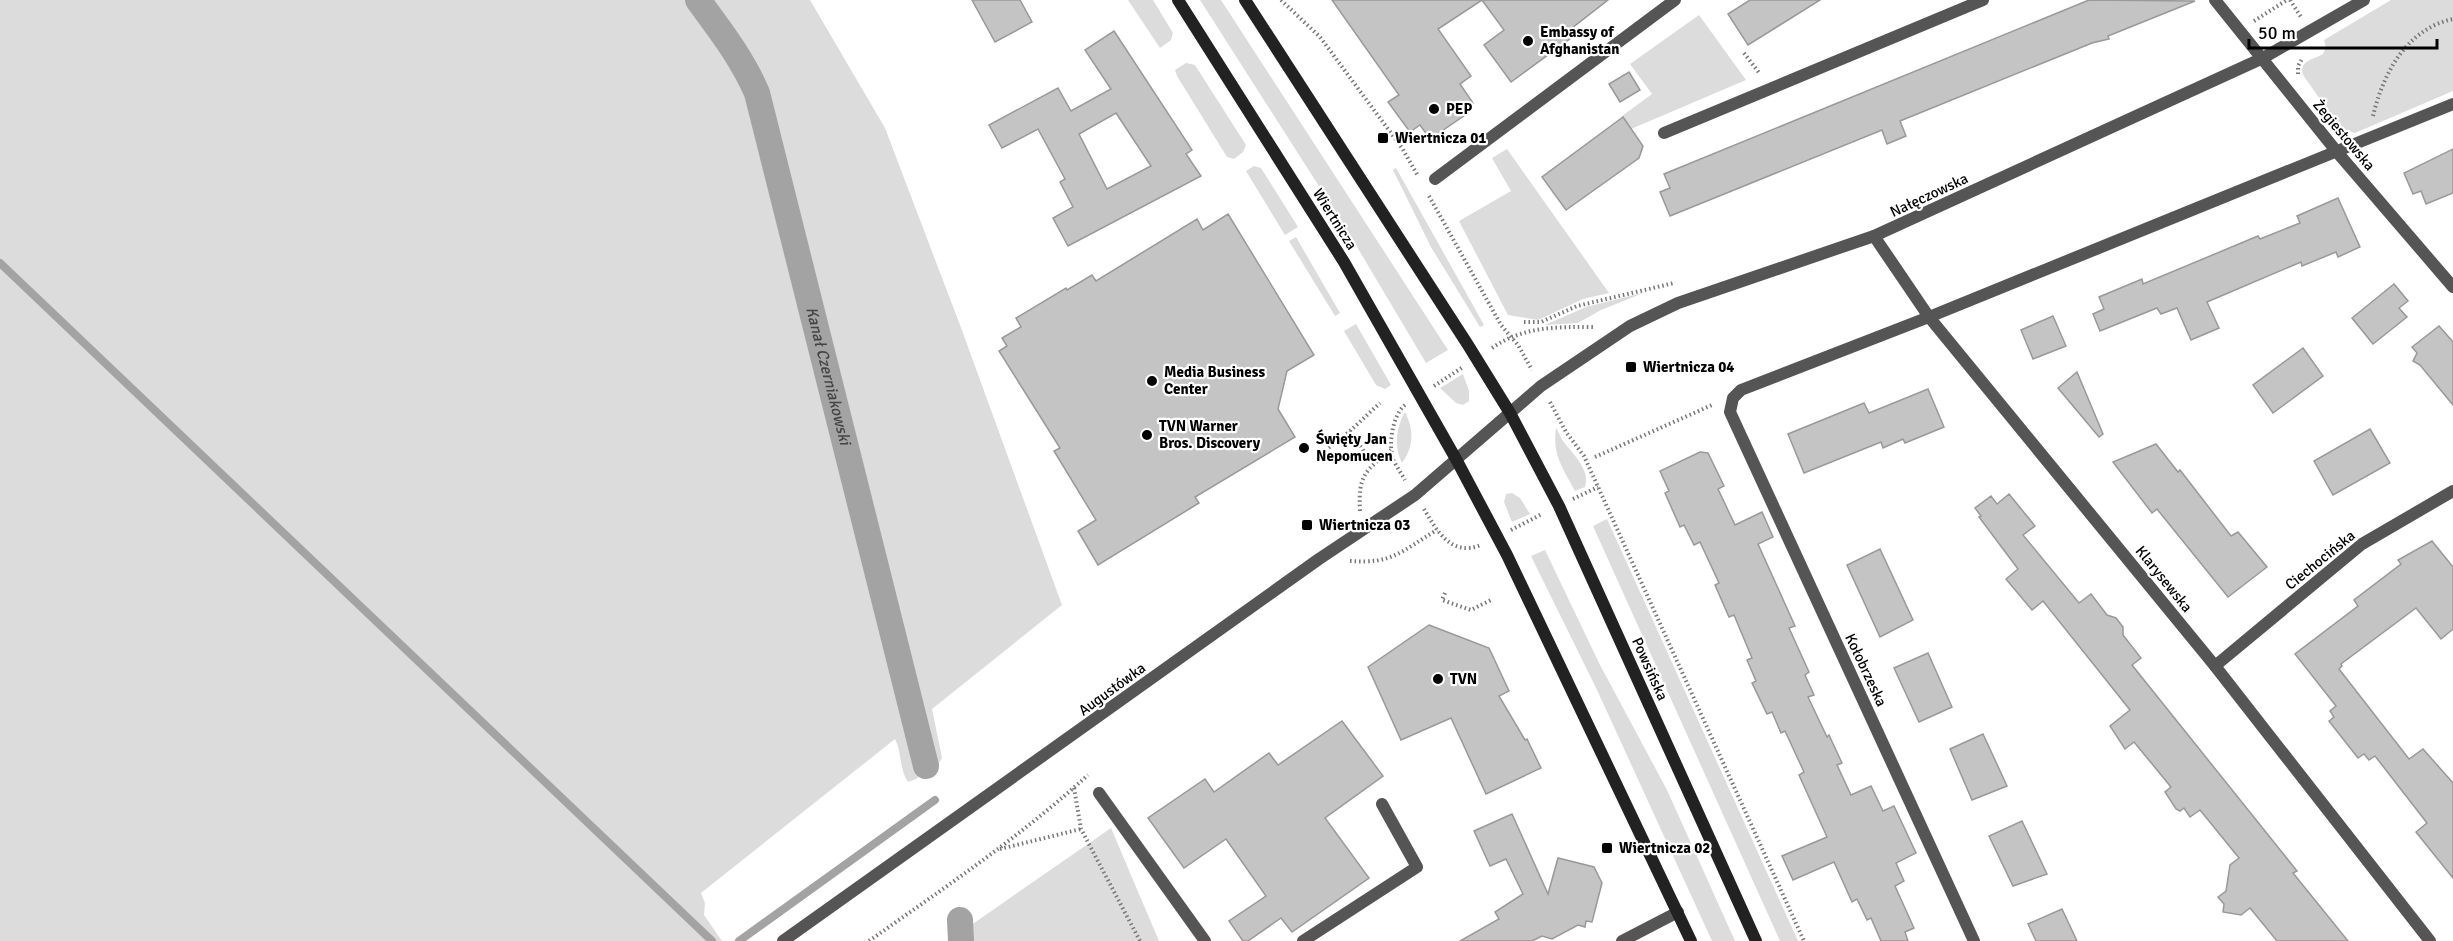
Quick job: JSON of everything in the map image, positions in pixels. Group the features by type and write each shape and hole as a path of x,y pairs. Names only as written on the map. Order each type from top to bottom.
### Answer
{"main road":[{"name":"Wiertnicza","path":"1178,0 1344,262 1456,459"},
{"path":"1245,0 1510,413"},
{"name":"Powsińska","path":"1510,413 1559,506 1756,941"},
{"path":"1456,459 1507,555 1691,941"}],"street":[{"path":"1435,179 1676,0"},
{"path":"1664,133 1983,0"},
{"name":"Żegiestowska","path":"2215,0 2337,152 2453,287"},
{"name":"Nałęczowska","path":"1456,459 1556,375 1653,314 1678,303 1874,236 2263,58 2364,0"},
{"path":"1733,398 1741,390 1929,317 2453,104"},
{"name":"Klarysewska","path":"1874,236 1929,317 2215,666 2430,941"},
{"name":"Kołobrzeska","path":"1733,398 1730,412 1974,941"},
{"name":"Augustówka","path":"783,941 1319,559 1415,495 1456,459"},
{"name":"Ciechocińska","path":"2215,666 2362,544 2453,491"},
{"path":"1100,793 1205,941"},
{"path":"1304,941 1417,867 1382,804"},
{"path":"1622,941 1678,912"}],"path":[{"path":"1281,0 1320,37 1402,148 1418,177"},
{"path":"2240,31 2288,0 2310,32"},
{"path":"2365,120 2373,116 2382,83 2396,58 2411,42 2431,28 2453,19"},
{"path":"1744,53 1771,89"},
{"path":"2300,79 2298,66 2304,56"},
{"path":"1424,186 1501,325 1524,355"},
{"path":"1524,322 1541,322 1577,306 1677,282"},
{"path":"1492,348 1541,328 1597,327"},
{"path":"1437,383 1460,368"},
{"path":"1595,457 1725,399 1733,398"},
{"path":"1318,456 1380,403"},
{"path":"1397,468 1391,450 1395,418 1398,410 1405,405"},
{"path":"1558,418 1584,456 1804,941"},
{"path":"1350,431 1367,456"},
{"path":"1362,531 1359,495 1363,474 1391,450"},
{"path":"1576,497 1598,487"},
{"path":"1515,528 1532,519"},
{"path":"1433,524 1442,538 1460,548 1469,549 1479,546"},
{"path":"1319,559 1382,561 1394,557 1437,530"},
{"path":"1445,592 1442,600 1471,610 1491,600"},
{"path":"869,941 998,849 1088,776"},
{"path":"1074,788 1081,829 1140,941"},
{"path":"998,849 1081,829"}],"shaded area":[{"path":"0,0 810,0 885,128 1062,605 932,709 942,758 939,763 908,782 903,772 895,739 701,893 705,903 704,915 722,941 0,941"},
{"path":"1128,0 1153,0 1173,33 1171,40 1160,48"},
{"path":"1200,0 1221,0 1448,350 1426,363 1347,230"},
{"path":"2391,0 2453,0 2453,91 2355,133 2341,129 2303,75 2303,66 2323,54 2326,47 2324,40"},
{"path":"1699,15 1746,80 1631,129 1622,116 1652,94 1630,64"},
{"path":"1186,63 1195,65 1246,145 1243,152 1234,159 1227,157 1177,76 1175,70"},
{"path":"1507,149 1609,293 1583,299 1538,320 1508,315 1459,221 1511,191 1492,158"},
{"path":"1254,166 1261,168 1298,227 1285,235 1246,171"},
{"path":"1396,168 1484,325 1480,327 1431,247 1393,170"},
{"path":"1296,237 1340,313 1335,316 1289,241"},
{"path":"1646,292 1601,310 1578,323 1545,325 1586,307"},
{"path":"1356,324 1391,385 1385,389 1376,385 1344,331"},
{"path":"1463,374 1469,391 1469,401 1463,405 1456,403 1440,388"},
{"path":"1405,412 1410,425 1411,444 1402,463 1397,438"},
{"path":"1556,428 1580,462 1585,474 1585,487 1575,491 1557,454"},
{"path":"1512,493 1520,498 1530,514 1512,522 1504,502 1506,494"},
{"path":"1607,519 1798,941 1780,941 1593,526"},
{"path":"1545,550 1599,663 1667,790 1735,941 1712,941 1598,692 1531,556"},
{"path":"1111,828 1159,941 948,941"}],"building":[{"path":"972,0 1020,0 1032,22 995,42"},
{"path":"1332,0 1482,0 1438,29 1471,76 1460,84 1473,103 1468,107 1471,111 1430,139 1420,125 1410,132 1388,102 1399,95"},
{"name":"Embassy of Afghanistan","path":"1482,0 1608,0 1567,32 1571,38 1511,82 1484,45 1504,30"},
{"path":"1750,0 1820,0 1748,45 1728,14"},
{"path":"2089,0 2195,1 2108,36 2109,39 2092,43 1900,121 1906,136 1887,144 1882,130 1670,216 1660,192 1670,188 1664,174"},
{"path":"1114,31 1192,150 1186,154 1201,176 1068,246 1053,218 1073,207 1060,182 1065,179 1038,129 1002,148 989,125 1058,88 1071,111 1111,89 1085,50","holes":["1116,113 1151,166 1107,189 1079,134"]},
{"path":"1629,72 1640,90 1620,102 1609,84"},
{"path":"1623,117 1643,146 1639,158 1566,210 1542,177"},
{"path":"2453,149 2453,193 2426,204 2421,191 2413,194 2404,173"},
{"path":"2338,198 2360,247 2338,257 2336,252 2302,266 2301,262 2207,302 2219,328 2191,340 2177,308 2161,314 2157,308 2100,331 2093,314 2104,309 2099,297 2142,279 2143,284 2258,236 2260,239 2300,223 2297,216"},
{"name":"Media Business Center","path":"1228,214 1314,355 1287,371 1278,409 1295,437 1195,497 1199,503 1098,565 1078,531 1096,520 1054,451 1060,448 999,351 1007,346 1002,338 1021,327 1016,318 1066,288 1067,290 1092,275 1096,281 1197,219 1203,230"},
{"path":"2394,284 2408,301 2399,308 2407,317 2373,344 2352,318"},
{"path":"2053,316 2066,346 2033,359 2021,330"},
{"path":"2439,326 2453,342 2453,405 2420,365 2413,361 2417,353 2412,347"},
{"path":"2303,348 2323,376 2273,413 2253,385"},
{"path":"2077,372 2103,434 2099,437 2058,388"},
{"path":"1928,389 1944,427 1905,443 1903,439 1883,448 1881,442 1804,473 1788,434 1864,403 1869,413"},
{"path":"2370,429 2390,463 2333,495 2314,461"},
{"path":"2156,444 2178,472 2180,470 2231,536 2238,532 2267,567 2228,597 2157,509 2152,513 2113,462"},
{"path":"1700,452 1708,453 1724,486 1718,489 1735,525 1762,512 1773,537 1758,544 1795,626 1789,628 1809,672 1805,675 1814,695 1808,697 1842,763 1837,765 1851,795 1871,786 1883,811 1894,806 1916,853 1896,863 1904,881 1895,886 1914,928 1905,932 1908,941 1881,941 1871,918 1867,920 1857,899 1852,902 1834,862 1793,880 1782,856 1827,837 1799,775 1804,772 1785,731 1781,733 1772,712 1767,714 1752,683 1756,681 1747,660 1752,658 1734,615 1729,617 1715,585 1719,583 1700,542 1694,545 1684,525 1680,527 1665,493 1669,491 1660,471"},
{"path":"2009,494 2035,526 2023,535 2079,603 2091,594 2107,615 2116,618 2123,627 2123,635 2141,658 2132,665 2297,871 2293,873 2348,941 2277,941 2250,908 2241,915 2223,912 2224,904 2218,897 2226,891 2230,865 2239,858 2200,810 2190,817 2184,808 2180,811 2176,809 2165,792 2171,787 2134,742 2125,749 2110,726 2130,710 2043,601 2032,610 2006,579 2018,569 1979,517 1981,516 1975,508 1991,496 1997,504"},
{"path":"2432,541 2453,567 2453,629 2441,639 2416,608 2341,664 2339,669 2409,759 2423,749 2453,783 2453,878 2416,832 2427,823 2375,756 2369,760 2364,754 2358,758 2329,721 2334,717 2330,711 2336,706 2295,654 2358,606 2354,600 2401,564 2398,560"},
{"path":"1880,549 1913,620 1880,637 1847,565"},
{"name":"TVN","path":"1429,625 1489,648 1509,691 1499,696 1525,740 1527,739 1541,768 1486,794 1451,718 1401,740 1368,667"},
{"path":"1928,653 1952,707 1919,722 1894,668"},
{"path":"1342,721 1383,776 1325,818 1369,878 1292,932 1281,918 1248,941 1243,941 1229,921 1266,896 1226,839 1184,868 1148,818 1205,779 1214,792 1269,753 1278,765"},
{"path":"1983,734 2007,786 1972,800 1950,749"},
{"path":"1512,814 1548,894 1558,858 1594,867 1602,883 1592,922 1586,921 1585,927 1578,925 1552,939 1542,936 1532,941 1460,941 1499,919 1495,912 1523,894 1506,859 1490,866 1474,831"},
{"path":"2022,821 2047,874 2013,886 1989,836"},
{"path":"2062,909 2077,941 2036,941 2028,924"}],"waterway":[{"name":"Kanał Czerniakowski","path":"698,0 738,56 757,93 926,766"},
{"path":"0,263 712,941"},
{"path":"739,941 935,800"},
{"name":"Kanał Czerniakowski","path":"960,920 961,941"}],"place":[{"name":"Embassy of Afghanistan","path":"1528,41"},
{"name":"PEP","path":"1434,109"},
{"name":"Wiertnicza 01","path":"1383,138"},
{"name":"Wiertnicza 04","path":"1631,367"},
{"name":"Media Business Center","path":"1152,381"},
{"name":"TVN Warner Bros. Discovery","path":"1147,435"},
{"name":"Święty Jan Nepomucen","path":"1304,448"},
{"name":"Wiertnicza 03","path":"1307,525"},
{"name":"TVN","path":"1438,679"},
{"name":"Wiertnicza 02","path":"1607,848"}]}
